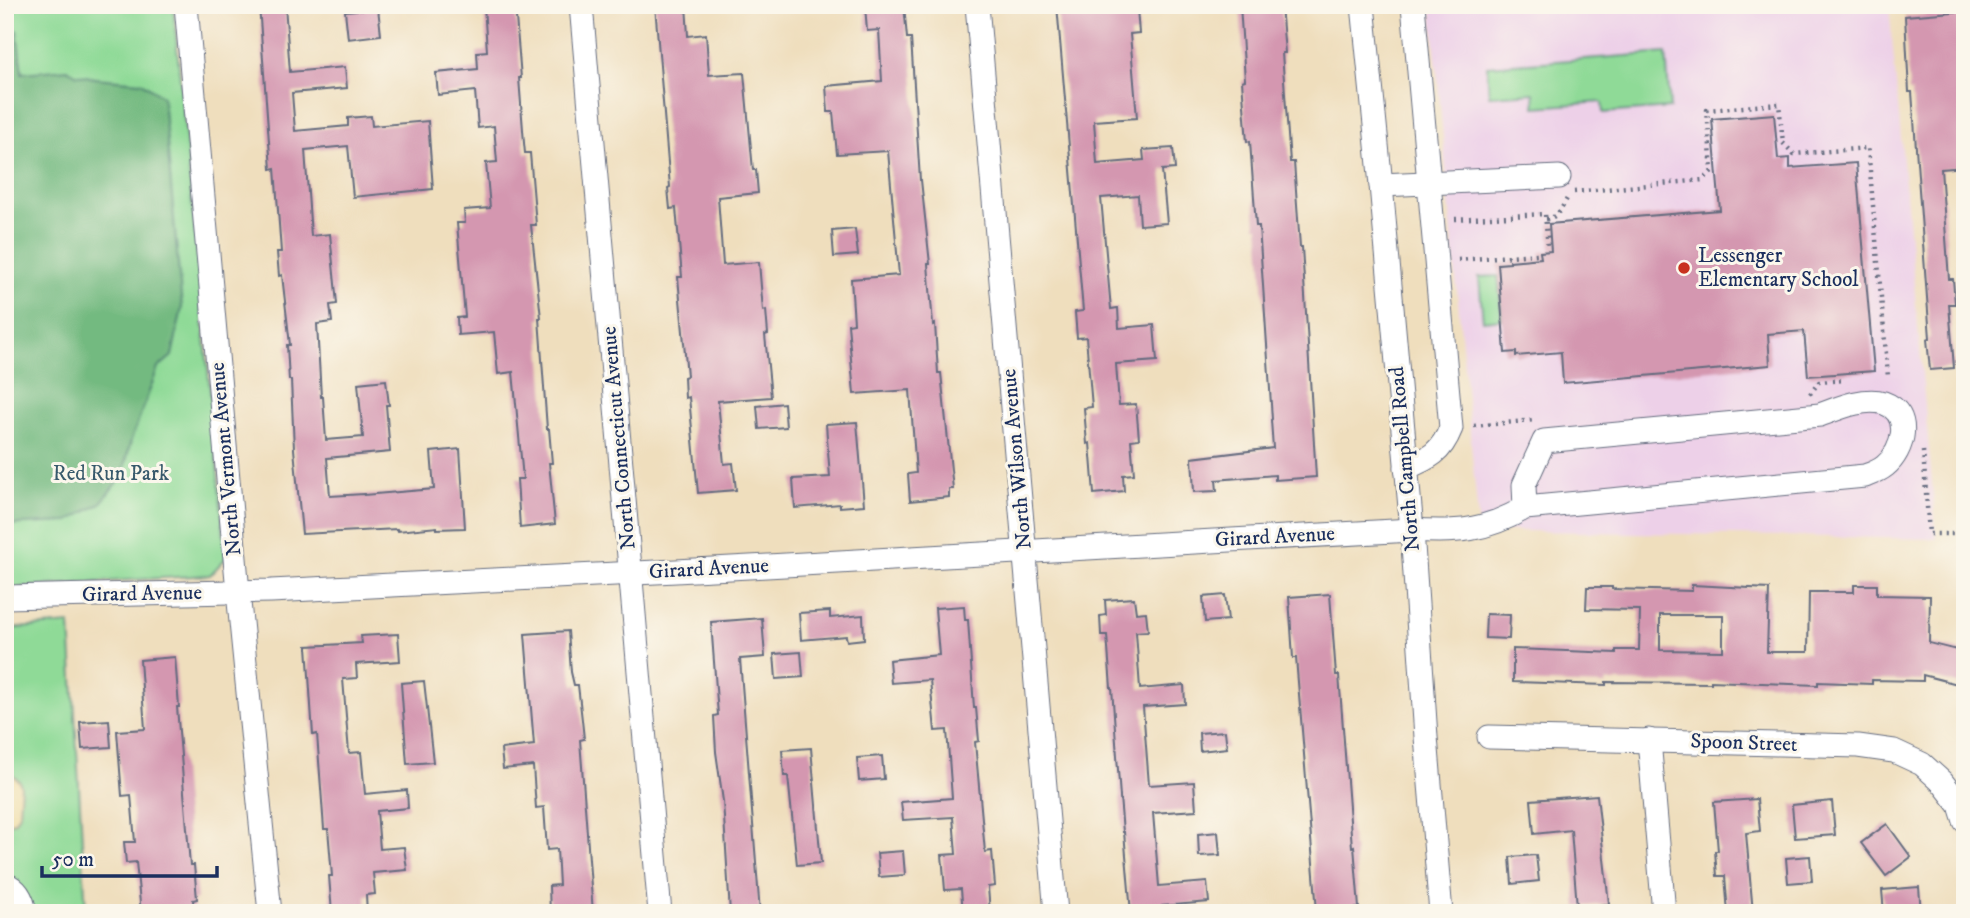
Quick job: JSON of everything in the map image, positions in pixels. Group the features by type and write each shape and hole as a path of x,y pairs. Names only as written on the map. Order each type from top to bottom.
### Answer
{"street":[{"name":"North Vermont Avenue","path":"186,5 238,592 270,913"},
{"name":"North Connecticut Avenue","path":"581,5 660,913"},
{"name":"North Wilson Avenue","path":"977,5 1056,913"},
{"name":"North Campbell Road","path":"1363,5 1412,530 1441,913"},
{"path":"1406,468 1437,453 1451,428 1413,5"},
{"path":"1381,185 1559,177"},
{"path":"1875,402 1886,404 1901,418 1902,441 1895,454 1887,465 1866,475 1525,508 1524,485 1544,441 1820,415 1847,405 1875,402"},
{"name":"Girard Avenue","path":"5,597 238,592 1412,530 1443,532 1486,526 1503,521 1525,508"},
{"name":"Spoon Street","path":"1489,737 1858,746 1894,751 1922,764 1942,782 1959,805 1965,821"},
{"path":"1649,740 1664,913"},
{"path":"5,884 18,892 25,913"}],"path":[{"path":"1546,219 1557,215 1570,192 1703,180 1712,171 1707,110 1779,104 1783,143 1794,154 1868,148 1888,377"},
{"path":"1443,220 1545,214 1548,248"},
{"path":"1447,261 1537,254"},
{"path":"1923,446 1930,534 1965,534"}],"shaded area":[{"name":"Lessenger Elementary School","path":"1431,5 1889,5 1937,539 1479,530"}],"green space":[{"name":"Red Run Park","path":"5,5 173,5 226,558 210,575 5,588"},
{"name":"Red Run Park","path":"17,30 22,73 67,69 95,78 142,82 163,97 182,308 172,356 158,368 131,440 123,474 100,504 67,522 5,525 5,33"},
{"path":"1666,53 1670,108 1603,113 1602,102 1535,107 1534,93 1489,96 1487,66"},
{"path":"1498,276 1502,319 1483,321 1479,277"},
{"path":"70,624 86,913 5,913 5,629"}],"sand":[{"path":"5,776 14,776 21,786 19,814 15,821 5,826"}],"building":[{"path":"259,5 285,5 290,72 345,67 347,88 292,93 295,131 348,126 348,118 371,116 372,126 428,121 433,189 353,197 348,146 305,150 311,236 330,234 337,304 330,305 332,322 317,324 326,440 363,437 358,383 386,380 389,405 386,405 390,452 327,458 330,496 434,489 431,452 460,449 465,528 302,534 289,380 287,345 290,345 282,275 279,276 277,252 281,252 275,168 271,169"},
{"path":"484,5 515,5 524,143 525,153 530,153 536,225 531,225 541,318 555,524 520,528 517,479 523,479 513,372 498,374 494,332 458,335 457,318 465,317 457,223 465,223 464,210 490,208 486,163 497,162 494,126 478,128 475,91 438,95 436,73 478,69 477,52 487,51"},
{"path":"655,5 686,5 688,36 706,34 709,75 744,73 753,170 756,170 758,193 718,197 723,265 759,262 763,311 766,310 768,334 765,335 771,397 718,401 724,464 733,463 736,490 698,493 689,397 685,398 684,377 687,376 678,277 682,277 676,208 670,209"},
{"path":"865,5 904,5 907,38 911,38 933,325 935,324 938,373 941,373 953,489 949,489 949,497 910,501 908,474 916,473 910,390 854,394 848,324 854,323 851,279 899,275 888,151 837,154 833,112 828,112 826,86 882,81 879,30 867,31"},
{"path":"1057,5 1083,5 1084,14 1137,9 1139,33 1130,34 1137,118 1094,121 1097,164 1144,160 1143,150 1173,148 1175,169 1162,170 1167,223 1140,225 1138,195 1101,198 1111,309 1118,308 1119,328 1154,325 1157,361 1116,364 1119,405 1136,404 1139,439 1131,440 1134,474 1123,475 1124,491 1094,494 1090,443 1087,444 1084,408 1092,407 1086,337 1077,338 1075,312 1083,311"},
{"path":"1240,5 1281,5 1290,162 1294,162 1302,247 1316,477 1275,480 1275,475 1216,480 1217,491 1194,492 1192,458 1273,448 1259,226 1256,226 1250,141 1247,142 1242,81 1245,80"},
{"path":"378,8 381,35 348,39 345,11"},
{"path":"1965,11 1965,167 1941,169 1949,279 1953,279 1955,304 1949,304 1954,368 1930,370 1927,339 1930,338 1905,16"},
{"path":"1774,114 1778,159 1790,158 1790,168 1856,163 1874,371 1808,376 1804,331 1768,334 1770,365 1563,383 1561,352 1516,356 1516,352 1505,353 1498,264 1541,258 1540,252 1551,251 1549,224 1720,210 1712,119"},
{"path":"855,229 858,255 834,257 832,231"},
{"path":"784,403 786,427 759,429 757,406"},
{"path":"857,422 864,505 795,508 793,479 830,477 826,424"},
{"path":"1692,585 1769,589 1767,652 1808,652 1809,592 1854,592 1854,585 1877,585 1877,595 1930,596 1929,643 1965,652 1965,686 1923,675 1923,681 1872,680 1872,684 1818,682 1818,685 1711,681 1606,682 1606,685 1513,682 1513,649 1616,653 1616,650 1639,650 1640,610 1586,609 1587,587 1692,591","holes":["1660,615 1723,615 1723,651 1660,650"]},
{"path":"1330,594 1359,908 1317,911 1289,597"},
{"path":"1225,595 1228,620 1205,622 1203,597"},
{"path":"1134,598 1136,613 1146,612 1148,631 1136,632 1140,689 1184,685 1185,704 1143,707 1149,785 1194,782 1196,810 1153,813 1159,886 1207,882 1209,902 1162,906 1162,913 1131,913 1107,635 1101,635 1100,616 1106,615 1105,600"},
{"path":"964,606 965,620 968,620 979,741 975,742 985,852 992,851 995,886 988,887 990,913 963,913 961,889 945,890 942,855 956,854 953,817 903,820 901,802 952,798 947,730 935,731 930,680 891,683 889,660 939,655 935,608"},
{"path":"830,611 830,618 863,615 864,639 847,641 846,636 801,640 799,613"},
{"path":"1486,614 1510,615 1509,639 1485,638"},
{"path":"762,618 765,657 740,659 760,913 730,913 723,801 716,752 714,716 718,715 711,622"},
{"path":"568,631 571,672 574,685 578,685 584,739 580,740 593,913 550,913 549,886 559,885 557,849 547,850 544,807 536,808 533,766 503,769 501,749 534,745 525,634"},
{"path":"398,634 400,661 356,664 357,678 343,679 349,753 361,752 365,794 407,790 408,808 377,811 380,849 404,847 407,870 373,873 375,894 366,895 367,913 332,913 328,829 324,829 317,734 313,735 307,646 362,643 361,636"},
{"path":"801,652 803,677 776,679 774,654"},
{"path":"175,657 190,865 194,865 197,899 193,900 194,913 141,913 136,862 126,863 124,842 135,842 131,795 122,796 117,731 145,729 140,660"},
{"path":"424,681 433,762 407,764 401,683"},
{"path":"109,720 111,747 82,749 80,722"},
{"path":"1225,731 1227,748 1200,751 1199,733"},
{"path":"811,748 821,863 797,865 788,776 784,776 782,750"},
{"path":"882,756 884,779 859,781 857,758"},
{"path":"1597,795 1609,904 1577,907 1571,830 1534,834 1531,800"},
{"path":"1757,799 1760,831 1746,833 1753,913 1728,913 1725,876 1717,876 1714,802"},
{"path":"1832,801 1835,835 1795,838 1792,805"},
{"path":"1887,824 1911,857 1886,876 1861,843"},
{"path":"1218,832 1220,855 1199,856 1198,834"},
{"path":"903,851 905,875 879,877 877,853"},
{"path":"1536,855 1539,881 1512,884 1510,857"},
{"path":"1810,856 1812,881 1788,883 1786,858"},
{"path":"1919,887 1921,913 1884,913 1882,890"}],"place":[{"name":"Lessenger Elementary School","path":"1684,268"}]}
